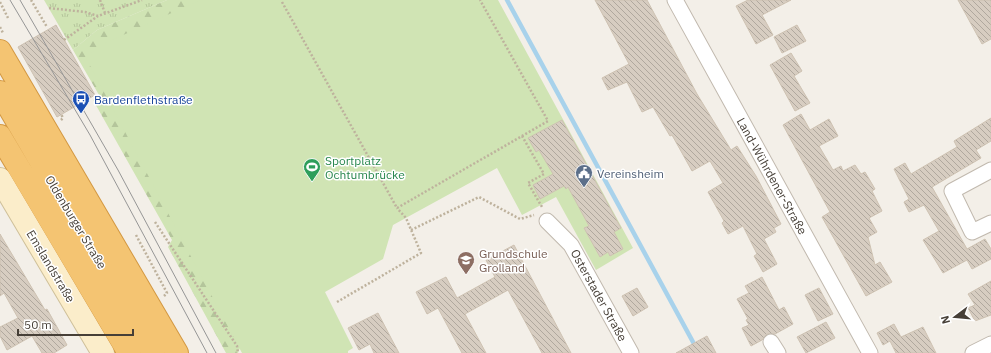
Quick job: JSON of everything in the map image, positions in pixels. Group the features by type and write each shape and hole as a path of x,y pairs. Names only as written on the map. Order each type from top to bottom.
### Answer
{"highway":[{"path":"0,51 177,353"},
{"name":"Oldenburger Straße","path":"0,92 153,353"},
{"name":"Oldenburger Straße","path":"0,136 129,353"}],"street":[{"name":"Land-Wührdener-Straße","path":"675,0 870,353"},
{"path":"991,170 952,191 972,232 991,223"},
{"name":"Emslandstraße","path":"0,179 103,353"},
{"name":"Osterstader Straße","path":"547,221 571,245 631,353"},
{"path":"973,353 991,344"}],"path":[{"path":"31,0 47,27"},
{"path":"100,0 105,13"},
{"path":"64,40 98,16 142,0"},
{"path":"397,208 548,121 480,0"},
{"path":"0,2 8,18"},
{"path":"282,2 397,208 406,218 421,253 337,302"},
{"path":"49,8 85,12 98,16"},
{"path":"522,136 544,174 528,183 540,202 547,221"},
{"path":"411,230 479,197 520,219 533,214 547,221"},
{"path":"155,222 237,346 238,353"},
{"path":"136,234 167,293 160,301"}],"green space":[{"path":"44,0 167,0 97,30 73,50"},
{"path":"167,0 200,0 240,348 238,353 226,353 168,247 172,240 93,100 99,95 73,50 97,30"},
{"name":"Sportplatz Ochtumbrücke","path":"200,0 498,0 633,248 596,270 556,197 522,215 497,168 393,225 383,259 325,292 353,348 348,351 348,353 242,353 86,58 99,46"}],"building":[{"path":"595,0 647,0 697,94 731,150 737,146 756,176 781,224 774,228 776,232 764,239 777,264 763,272 754,256 757,254 743,226 728,234 722,223 724,221 708,192 723,183 710,161 692,171 672,135 670,136 653,107 642,112 627,82 608,90 602,78 629,64"},
{"path":"748,0 791,0 762,15 773,35 756,44 736,6"},
{"path":"958,0 991,0 991,39 982,44"},
{"path":"56,25 95,95 57,117 18,47"},
{"path":"797,25 806,41 782,53 774,37"},
{"path":"791,53 802,71 794,76 810,103 795,111 770,65"},
{"path":"801,114 810,130 829,119 838,136 819,146 833,170 841,166 843,171 855,165 861,174 865,172 875,189 872,191 882,211 869,218 877,232 868,237 875,265 880,262 892,282 866,296 822,217 830,212 783,125"},
{"path":"991,118 991,141 976,150 981,158 932,187 967,249 985,239 991,249 991,259 972,269 967,260 943,273 923,240 939,231 924,205 909,212 904,202 909,199 894,169 905,163 911,174 957,147 954,141"},
{"name":"Vereinsheim","path":"562,120 621,228 614,232 623,249 610,256 608,252 600,257 584,228 589,226 568,187 566,189 564,186 540,199 533,185 553,174 539,150 536,152 528,138"},
{"path":"0,234 45,310 47,309 67,345 54,353 42,353 32,336 7,350 0,336 0,327 18,318 4,293 0,296"},
{"path":"514,245 571,353 542,353 508,290 465,314 486,353 462,353 438,308 427,314 416,292 446,277 457,298 495,277 486,260"},
{"path":"762,277 779,310 784,307 793,324 775,334 767,334 762,340 751,346 742,328 749,325 746,320 748,319 737,299 749,293 745,286"},
{"path":"991,281 991,315 975,321 968,308 975,305 968,294"},
{"path":"637,288 648,307 633,316 622,296"},
{"path":"819,288 833,314 818,321 805,295"},
{"path":"378,313 399,353 374,353 370,344 359,350 348,328"},
{"path":"826,322 835,338 806,353 797,337"},
{"path":"894,324 901,337 923,327 936,353 896,353 890,341 883,345 877,333"},
{"path":"707,336 716,353 676,353"}],"waterway":[{"path":"507,0 699,353"}],"tram line":[{"path":"10,0 90,135 207,353"},
{"path":"20,0 118,170 216,353"}],"place":[{"name":"Bardenflethstraße","path":"81,114"},
{"name":"Sportplatz Ochtumbrücke","path":"312,182"},
{"name":"Vereinsheim","path":"584,188"},
{"name":"Grundschule Grolland","path":"466,275"}]}
